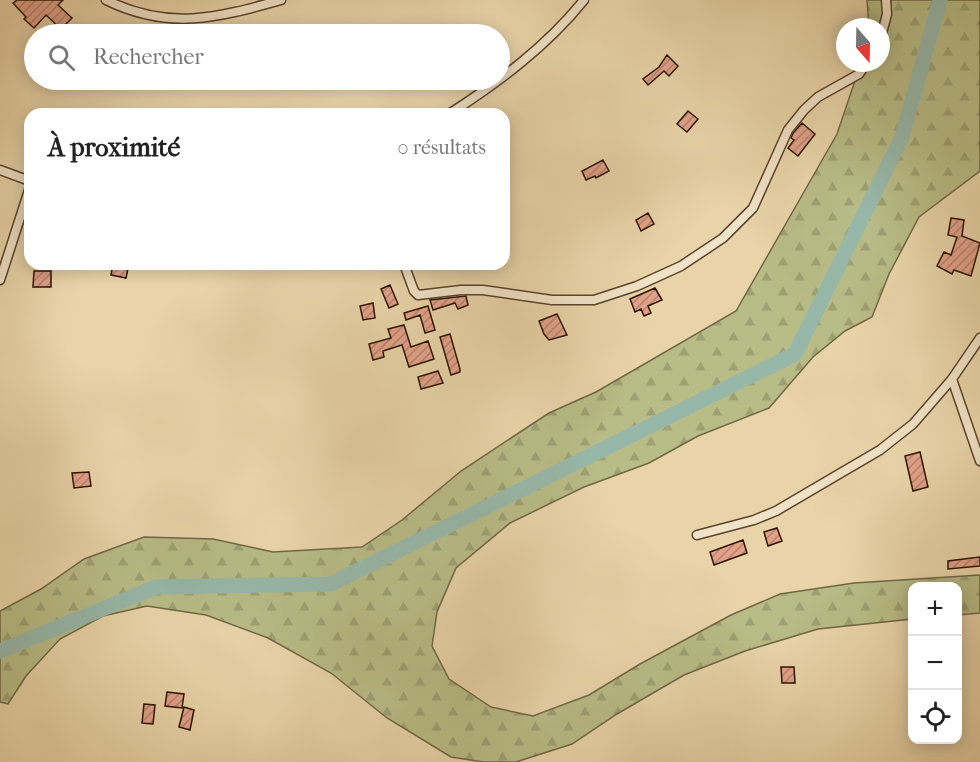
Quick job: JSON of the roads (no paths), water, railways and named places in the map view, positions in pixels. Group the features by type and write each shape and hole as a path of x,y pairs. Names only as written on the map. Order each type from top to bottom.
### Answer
{"street":[{"path":"106,0 121,8 145,15 188,20 211,18 281,0"},
{"path":"510,72 537,50 573,15 584,0"},
{"path":"886,0 886,18"},
{"path":"406,270 414,291 418,295 454,290 483,290 552,300 594,300 637,286 681,266 723,238 753,208 788,130 818,97 860,72"},
{"path":"458,108 486,90"},
{"path":"0,170 24,179"},
{"path":"0,280 24,206"},
{"path":"697,535 754,520 776,511 880,450 913,424 952,379 980,338"},
{"path":"952,379 980,460"}],"waterway":[{"path":"0,651 156,587 331,584 795,354 902,137 940,0"}]}
